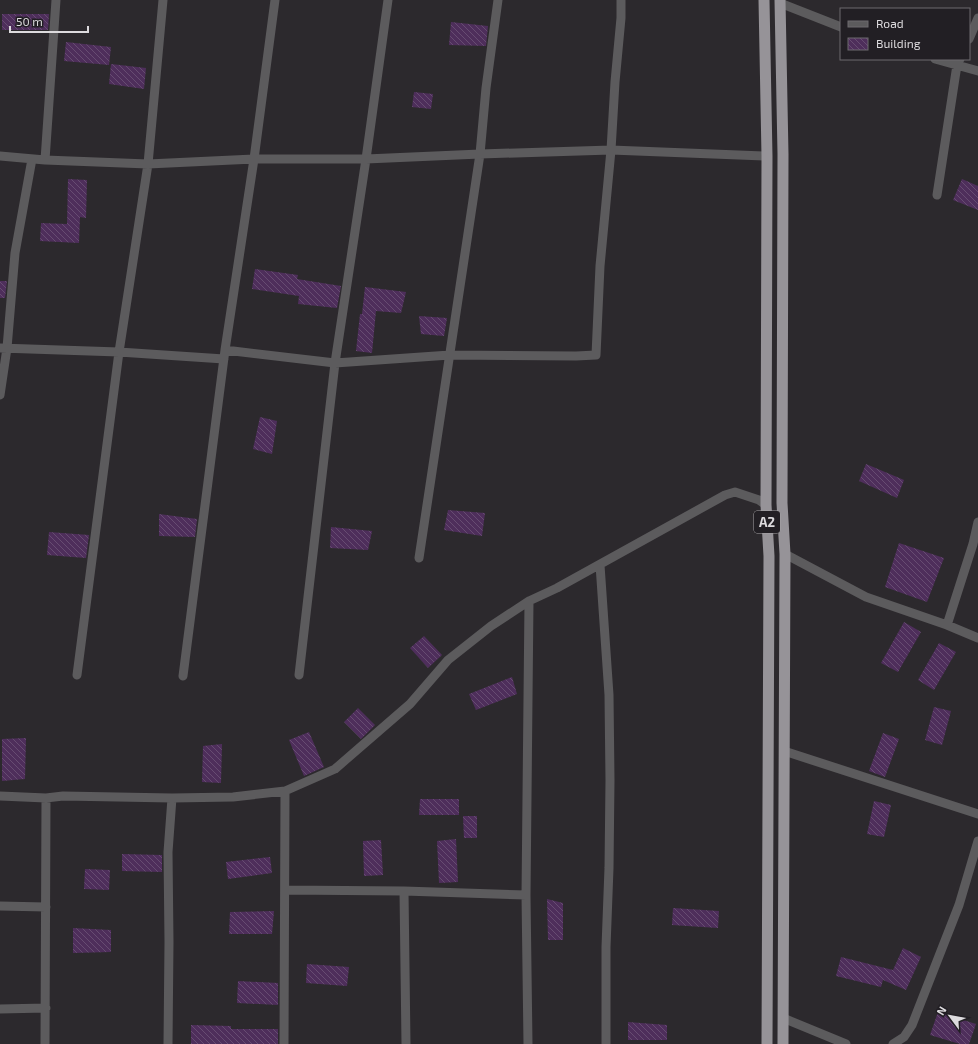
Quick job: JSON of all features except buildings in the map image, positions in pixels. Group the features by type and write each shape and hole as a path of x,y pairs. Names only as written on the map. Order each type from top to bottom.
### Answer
{"highway":[{"name":"A2","path":"764,0 767,156 766,505 769,556 767,1044"},
{"name":"A2","path":"780,2 783,149 782,503 785,554 783,1044"}],"street":[{"path":"45,160 56,0"},
{"path":"77,675 119,352 148,164 163,0"},
{"path":"184,676 225,355 254,159 275,0"},
{"path":"299,674 335,363 366,159 388,0"},
{"path":"419,558 480,154 486,88 498,0"},
{"path":"3,348 225,355 335,363 450,356 596,355 600,266 621,0"},
{"path":"780,2 840,27"},
{"path":"970,37 978,18"},
{"path":"943,60 959,62 978,71"},
{"path":"937,195 959,62"},
{"path":"0,156 45,160 148,164 254,159 366,159 610,150 767,156"},
{"path":"0,395 3,348 15,253 32,159"},
{"path":"0,796 46,798 63,796 172,798 233,797 284,791 336,769 410,704 448,660 491,626 529,601 600,565 725,494 735,492 759,500 766,505"},
{"path":"947,625 973,544 978,522"},
{"path":"785,554 866,597 947,625 978,638"},
{"path":"600,565 609,695 610,796 606,948 606,1044"},
{"path":"528,1044 526,895 529,601"},
{"path":"784,751 977,811"},
{"path":"284,791 284,1044"},
{"path":"45,1044 46,798"},
{"path":"168,1044 168,852 172,798"},
{"path":"893,1044 904,1036 912,1025 959,905 978,841"},
{"path":"284,890 404,891 526,895"},
{"path":"404,891 406,1044"},
{"path":"0,906 46,908"},
{"path":"0,1009 46,1008"},
{"path":"783,1018 846,1044"}]}
